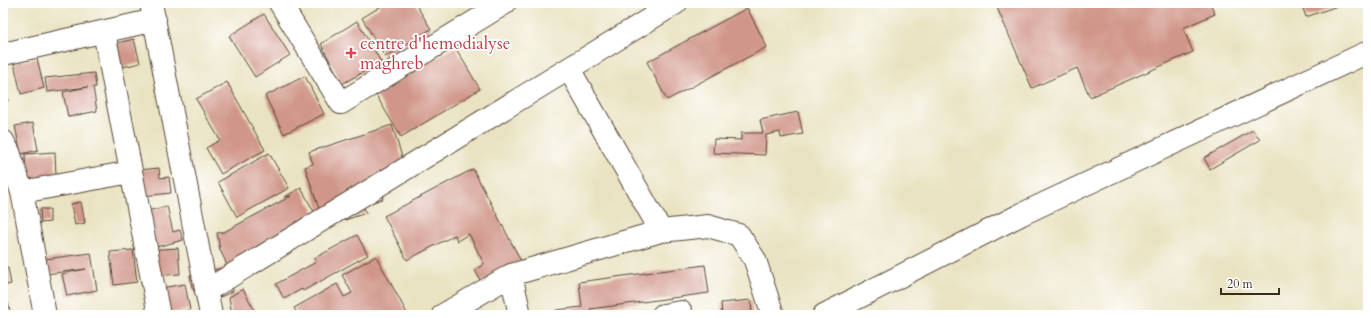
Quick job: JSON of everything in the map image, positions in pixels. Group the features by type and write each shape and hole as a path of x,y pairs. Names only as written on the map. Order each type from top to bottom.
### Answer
{"street":[{"path":"280,3 341,103 505,3"},
{"path":"206,291 676,3"},
{"path":"3,54 104,32 153,11 211,315"},
{"path":"104,32 159,315"},
{"path":"824,315 1022,214 1368,52"},
{"path":"569,69 661,232"},
{"path":"3,141 9,152 22,192 45,315"},
{"path":"22,192 131,172"},
{"path":"443,315 511,276 661,232 708,226 739,236 755,260 773,315"},
{"path":"511,276 520,315"},
{"path":"663,315 681,312 682,315"}],"building":[{"path":"378,3 415,3 431,29 385,57 362,18 380,7"},
{"path":"995,3 1210,3 1215,14 1183,28 1193,52 1090,97 1077,68 1032,88"},
{"path":"1301,3 1346,3 1306,17"},
{"path":"747,8 767,47 667,100 647,62"},
{"path":"264,14 290,55 255,77 229,36"},
{"name":"centre d'hemodialyse maghreb","path":"357,21 381,62 342,84 321,44"},
{"path":"134,39 140,63 115,69 109,45"},
{"path":"455,47 480,89 401,137 376,95"},
{"path":"37,58 44,88 21,94 14,63"},
{"path":"94,73 96,87 93,87 97,111 68,117 63,92 88,87 47,92 45,78"},
{"path":"305,76 324,114 284,134 265,96"},
{"path":"3,80 8,101 3,102"},
{"path":"227,82 265,150 221,174 206,148 220,140 196,99"},
{"path":"798,112 803,134 781,138 780,132 766,135 765,155 713,153 714,139 741,140 741,133 763,133 760,120"},
{"path":"33,123 38,150 21,154 15,126"},
{"path":"392,125 408,176 378,186 383,199 363,205 366,213 330,225 332,228 317,230 318,236 297,239 232,283 233,291 223,296 199,300 192,287 190,275 227,267 220,250 217,233 224,232 291,196 284,197 301,188 318,219 322,218 305,167 313,164 309,152"},
{"path":"1253,130 1260,140 1210,169 1204,158"},
{"path":"55,152 56,177 26,179 25,154"},
{"path":"269,153 289,188 237,217 218,182"},
{"path":"159,168 160,178 169,177 171,193 133,197 130,171"},
{"path":"473,169 521,261 481,282 475,270 484,264 469,234 457,241 455,235 407,260 384,216"},
{"path":"81,202 85,223 75,225 71,204"},
{"path":"167,206 173,232 180,230 183,240 145,250 136,214"},
{"path":"40,209 50,209 50,222 41,223"},
{"path":"357,235 368,255 303,291 302,289 284,299 276,284 316,262 315,258"},
{"path":"178,248 180,274 148,276 147,250"},
{"path":"133,250 137,282 114,285 110,252"},
{"path":"91,253 97,290 67,296 62,274 86,269 46,274 45,259"},
{"path":"376,256 408,315 298,315 294,308 337,284 344,297 352,293 342,275"},
{"path":"705,265 709,293 590,309 591,315 557,315 556,310 582,307 579,282"},
{"path":"8,268 11,284 3,286 3,269"},
{"path":"185,284 190,310 162,315 155,289"},
{"path":"243,289 257,315 232,315 229,297"},
{"path":"3,299 7,299 11,315 3,315"},
{"path":"751,300 752,315 722,315 721,303"}],"place":[{"name":"centre d'hemodialyse maghreb","path":"351,53"}]}
